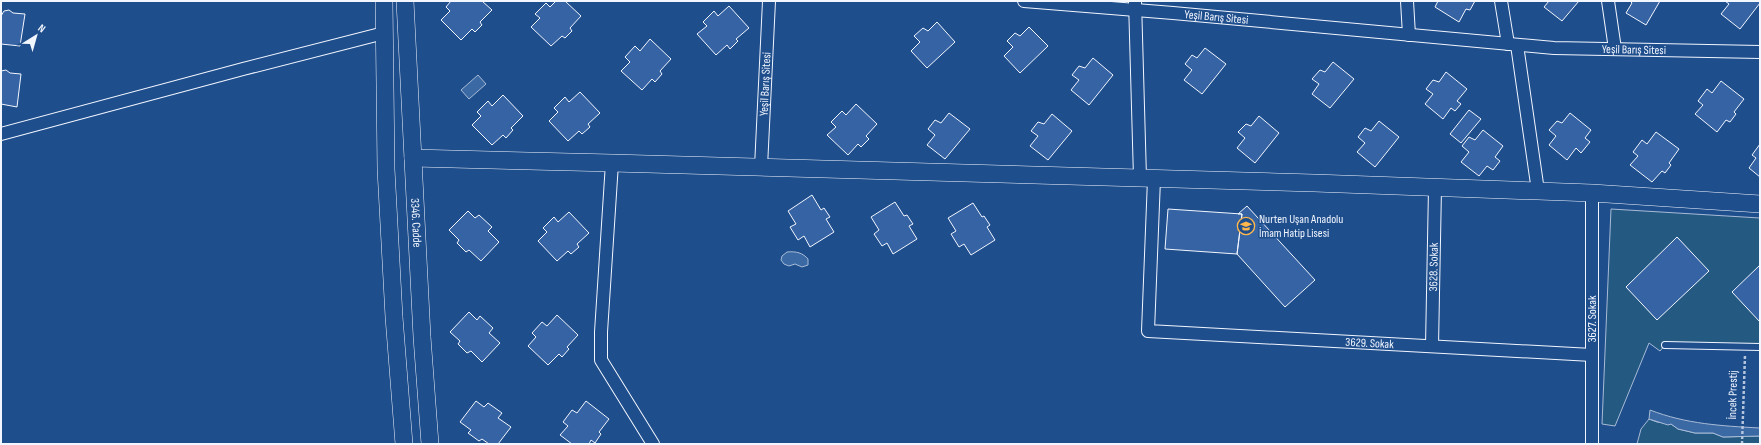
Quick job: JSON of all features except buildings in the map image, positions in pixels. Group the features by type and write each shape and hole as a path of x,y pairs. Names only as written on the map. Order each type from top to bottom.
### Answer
{"street":[{"path":"384,1 389,224 394,317 404,444"},
{"name":"3346. Cadde","path":"405,1 422,337 430,444"},
{"name":"Yeşil Barış Sitesi","path":"761,167 769,1"},
{"name":"Yeşil Barış Sitesi","path":"1024,1 1135,5 1409,35 1554,48 1760,52"},
{"path":"1407,1 1409,35"},
{"path":"1501,1 1512,44 1538,191"},
{"path":"1608,1 1615,49"},
{"path":"1135,5 1147,179"},
{"path":"1,134 384,33"},
{"path":"413,158 761,167 1538,191 1760,204"},
{"path":"612,163 601,332 601,360 653,444"},
{"name":"3629. Sokak","path":"1147,179 1148,331 1592,355"},
{"name":"3628. Sokak","path":"1432,346 1435,188"},
{"name":"3627. Sokak","path":"1592,193 1592,444"}],"lane":[{"path":"1665,345 1760,347"}],"path":[{"name":"İncek Prestij","path":"1742,444 1745,346"}],"shaded area":[{"path":"478,75 486,84 469,99 461,90"},
{"path":"1611,209 1760,218 1760,347 1665,345 1660,351 1649,343 1615,426 1602,424"},
{"path":"787,252 796,252 804,255 808,259 808,265 802,267 795,264 789,266 784,264 781,260 782,256"},
{"path":"1650,410 1664,415 1691,421 1718,425 1760,428 1760,436 1723,437 1713,433 1695,433 1678,429 1671,424 1668,425 1649,419"},
{"path":"1649,419 1671,424 1678,429 1695,433 1713,433 1723,437 1760,436 1760,444 1637,444 1641,429"}],"place":[{"name":"Nurten Uşan Anadolu İmam Hatip Lisesi","path":"1246,226"}]}
